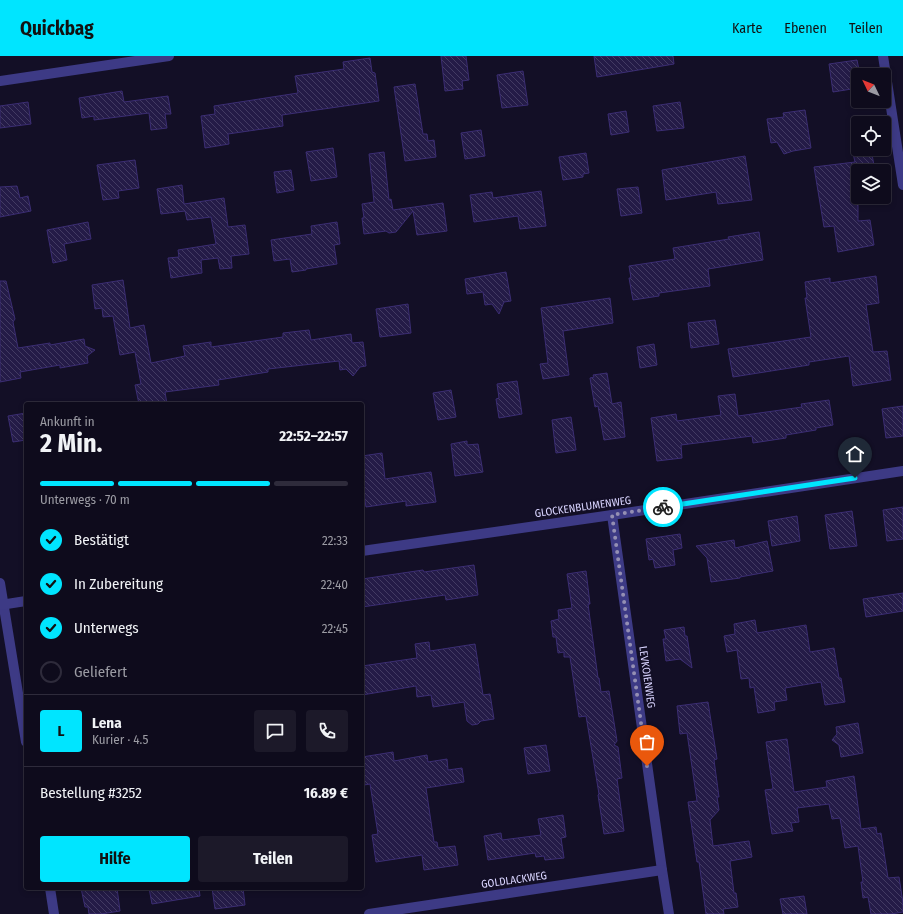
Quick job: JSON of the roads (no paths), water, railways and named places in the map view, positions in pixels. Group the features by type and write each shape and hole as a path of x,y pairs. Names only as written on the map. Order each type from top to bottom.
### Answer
{"street":[{"path":"0,81 169,56"},
{"path":"883,56 903,185"},
{"name":"GLOCKENBLUMENWEG","path":"364,551 903,471"},
{"name":"LEVKOIENWEG","path":"612,515 669,914"},
{"path":"0,583 2,604 24,730"},
{"path":"2,604 24,601"},
{"name":"GOLDLACKWEG","path":"369,914 662,870"},
{"path":"50,890 54,914"}]}
